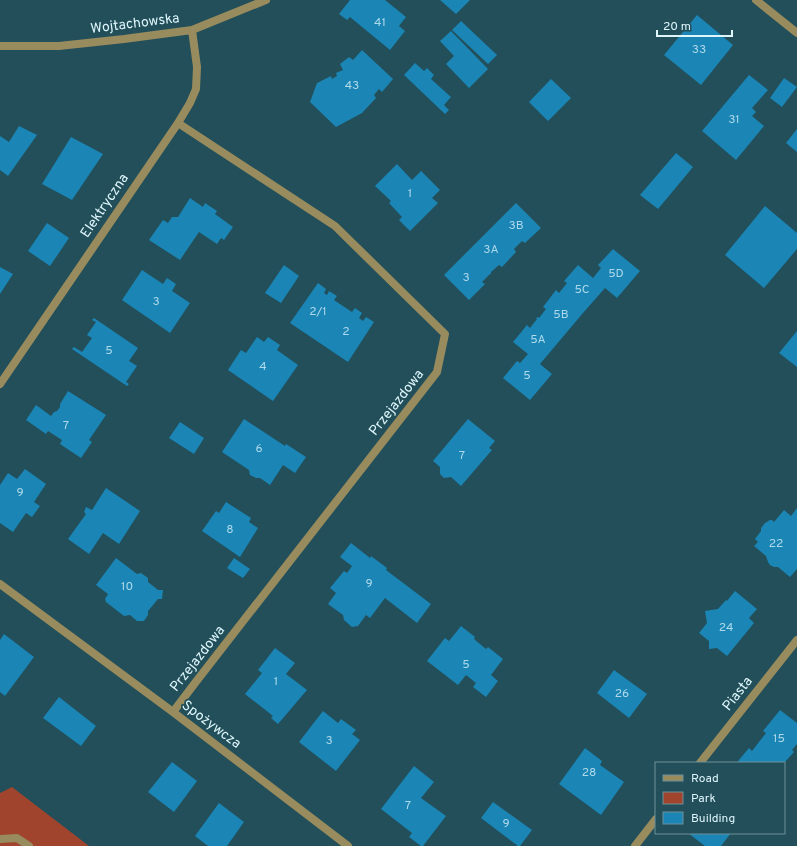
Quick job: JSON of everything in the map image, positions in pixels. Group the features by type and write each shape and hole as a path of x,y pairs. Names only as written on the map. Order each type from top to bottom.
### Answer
{"street":[{"name":"Wojtachowska","path":"0,46 58,46 192,30 266,0"},
{"path":"756,0 797,33"},
{"name":"Elektryczna","path":"0,384 178,123 190,103 196,89 197,67 192,30"},
{"name":"Przejazdowa","path":"173,712 438,372 444,334 335,226 178,123"},
{"name":"Spożywcza","path":"0,584 173,712 348,846"},
{"name":"Piasta","path":"701,762 797,640"},
{"path":"635,846 655,820"},
{"path":"0,839 18,838 29,846"}],"green space":[{"path":"12,787 89,846 0,846 0,793"}],"building":[{"path":"350,0 385,0 406,17 399,26 405,31 390,50 350,17 347,20 339,14"},
{"path":"440,0 470,0 456,14"},
{"path":"697,15 733,45 701,85 664,55"},
{"path":"461,21 497,55 488,64 452,30"},
{"path":"451,31 488,69 469,88 446,64 454,56 440,41"},
{"path":"362,50 393,79 382,92 379,89 374,95 376,98 362,113 336,127 310,102 317,83 331,76 332,79 337,76 336,73 343,70 340,64 349,57 353,60"},
{"path":"415,63 424,71 427,68 434,75 431,79 451,97 444,105 449,110 445,114 404,75"},
{"path":"749,75 768,90 752,108 756,112 752,116 764,126 736,160 702,131"},
{"path":"784,78 797,87 782,107 770,98"},
{"path":"551,79 571,98 548,121 529,102"},
{"path":"19,126 37,135 8,176 0,170 0,136 9,142"},
{"path":"797,129 797,152 786,143"},
{"path":"71,137 103,154 72,200 42,184"},
{"path":"676,153 693,167 658,209 640,195"},
{"path":"397,164 412,180 421,171 440,190 432,198 438,203 410,231 399,220 402,217 389,203 391,201 375,186"},
{"path":"190,198 203,207 205,203 217,211 215,214 233,227 224,240 221,238 217,244 199,232 180,260 149,240 163,220 168,223 172,217 178,217"},
{"path":"516,203 541,228 525,243 522,241 514,249 516,252 502,267 499,265 491,272 491,274 482,282 485,284 469,300 444,275"},
{"path":"765,206 797,233 797,249 764,288 725,255"},
{"path":"47,223 69,238 50,266 28,251"},
{"path":"613,249 640,271 617,298 605,288 583,313 540,364 552,374 530,400 503,378 517,361 520,363 528,354 513,342 527,325 530,328 537,319 536,318 539,318 546,309 543,307 556,290 559,293 567,283 564,281 578,265 593,278 601,268 598,265"},
{"path":"284,265 299,276 281,303 265,293"},
{"path":"0,267 13,274 0,294"},
{"path":"142,270 163,284 167,278 176,284 172,291 190,303 170,333 122,300"},
{"path":"318,283 326,289 324,293 327,295 329,291 337,296 334,300 352,312 355,308 362,313 359,318 363,321 366,317 374,322 348,362 290,323"},
{"path":"94,318 138,348 129,361 137,366 126,382 129,384 127,386 72,349 74,347 82,352 92,338 87,335 96,322 92,320"},
{"path":"797,331 797,367 779,353"},
{"path":"257,337 264,342 268,337 280,345 277,350 298,365 273,401 228,370 241,350 246,353"},
{"path":"68,391 106,415 89,440 92,442 81,458 60,444 62,440 48,431 46,434 26,420 36,405 51,416 60,407 60,404"},
{"path":"244,419 285,446 286,444 306,457 295,473 283,465 270,485 260,478 250,475 249,470 222,452"},
{"path":"468,419 495,441 489,448 492,450 461,486 451,477 444,478 440,474 440,467 433,461"},
{"path":"180,422 204,438 194,454 169,438"},
{"path":"25,469 46,484 34,502 40,506 32,517 26,513 13,532 0,523 0,485 8,473 17,479"},
{"path":"106,488 140,511 119,544 103,533 89,554 68,539 86,514 84,512 86,507 92,510"},
{"path":"226,502 251,518 249,522 258,528 240,557 202,531 216,511 219,513"},
{"path":"797,508 797,569 790,577 778,567 770,565 766,556 754,546 758,542 755,539 765,523 770,520 774,522 784,510 791,516"},
{"path":"351,543 370,558 371,556 387,568 386,570 431,604 417,623 385,598 370,618 366,615 358,626 352,627 344,620 343,615 328,604 336,593 330,588 344,571 347,573 352,566 340,557"},
{"path":"116,558 137,574 141,573 148,578 148,582 158,590 163,590 162,599 158,599 148,611 148,615 144,621 137,621 130,615 124,616 106,602 105,599 108,594 96,585"},
{"path":"234,558 250,569 243,578 227,568"},
{"path":"735,591 757,609 749,618 754,623 727,656 717,648 709,649 709,641 699,633 707,623 705,611 718,609"},
{"path":"461,626 475,637 474,639 486,649 488,647 503,659 491,675 498,681 486,697 473,687 476,683 466,675 458,685 427,661 445,638 449,641"},
{"path":"4,634 34,657 5,696 0,692 0,640"},
{"path":"275,648 295,663 286,674 307,690 278,724 271,718 273,716 245,694 262,673 258,670"},
{"path":"614,670 647,694 629,718 597,693"},
{"path":"59,697 96,726 81,746 43,718"},
{"path":"780,710 797,723 797,744 792,750 794,752 785,762 739,762 738,761 749,748 752,751 766,733 763,731"},
{"path":"323,711 338,723 341,719 356,730 352,734 360,740 336,771 299,742"},
{"path":"585,748 602,761 600,765 624,782 601,815 559,784"},
{"path":"172,762 197,781 174,812 148,792"},
{"path":"414,766 434,782 421,798 446,816 423,846 409,837 412,833 381,809"},
{"path":"493,802 532,830 520,846 481,818"},
{"path":"219,803 244,822 227,846 208,846 195,836"},
{"path":"689,834 730,834 721,846 705,846"}]}
